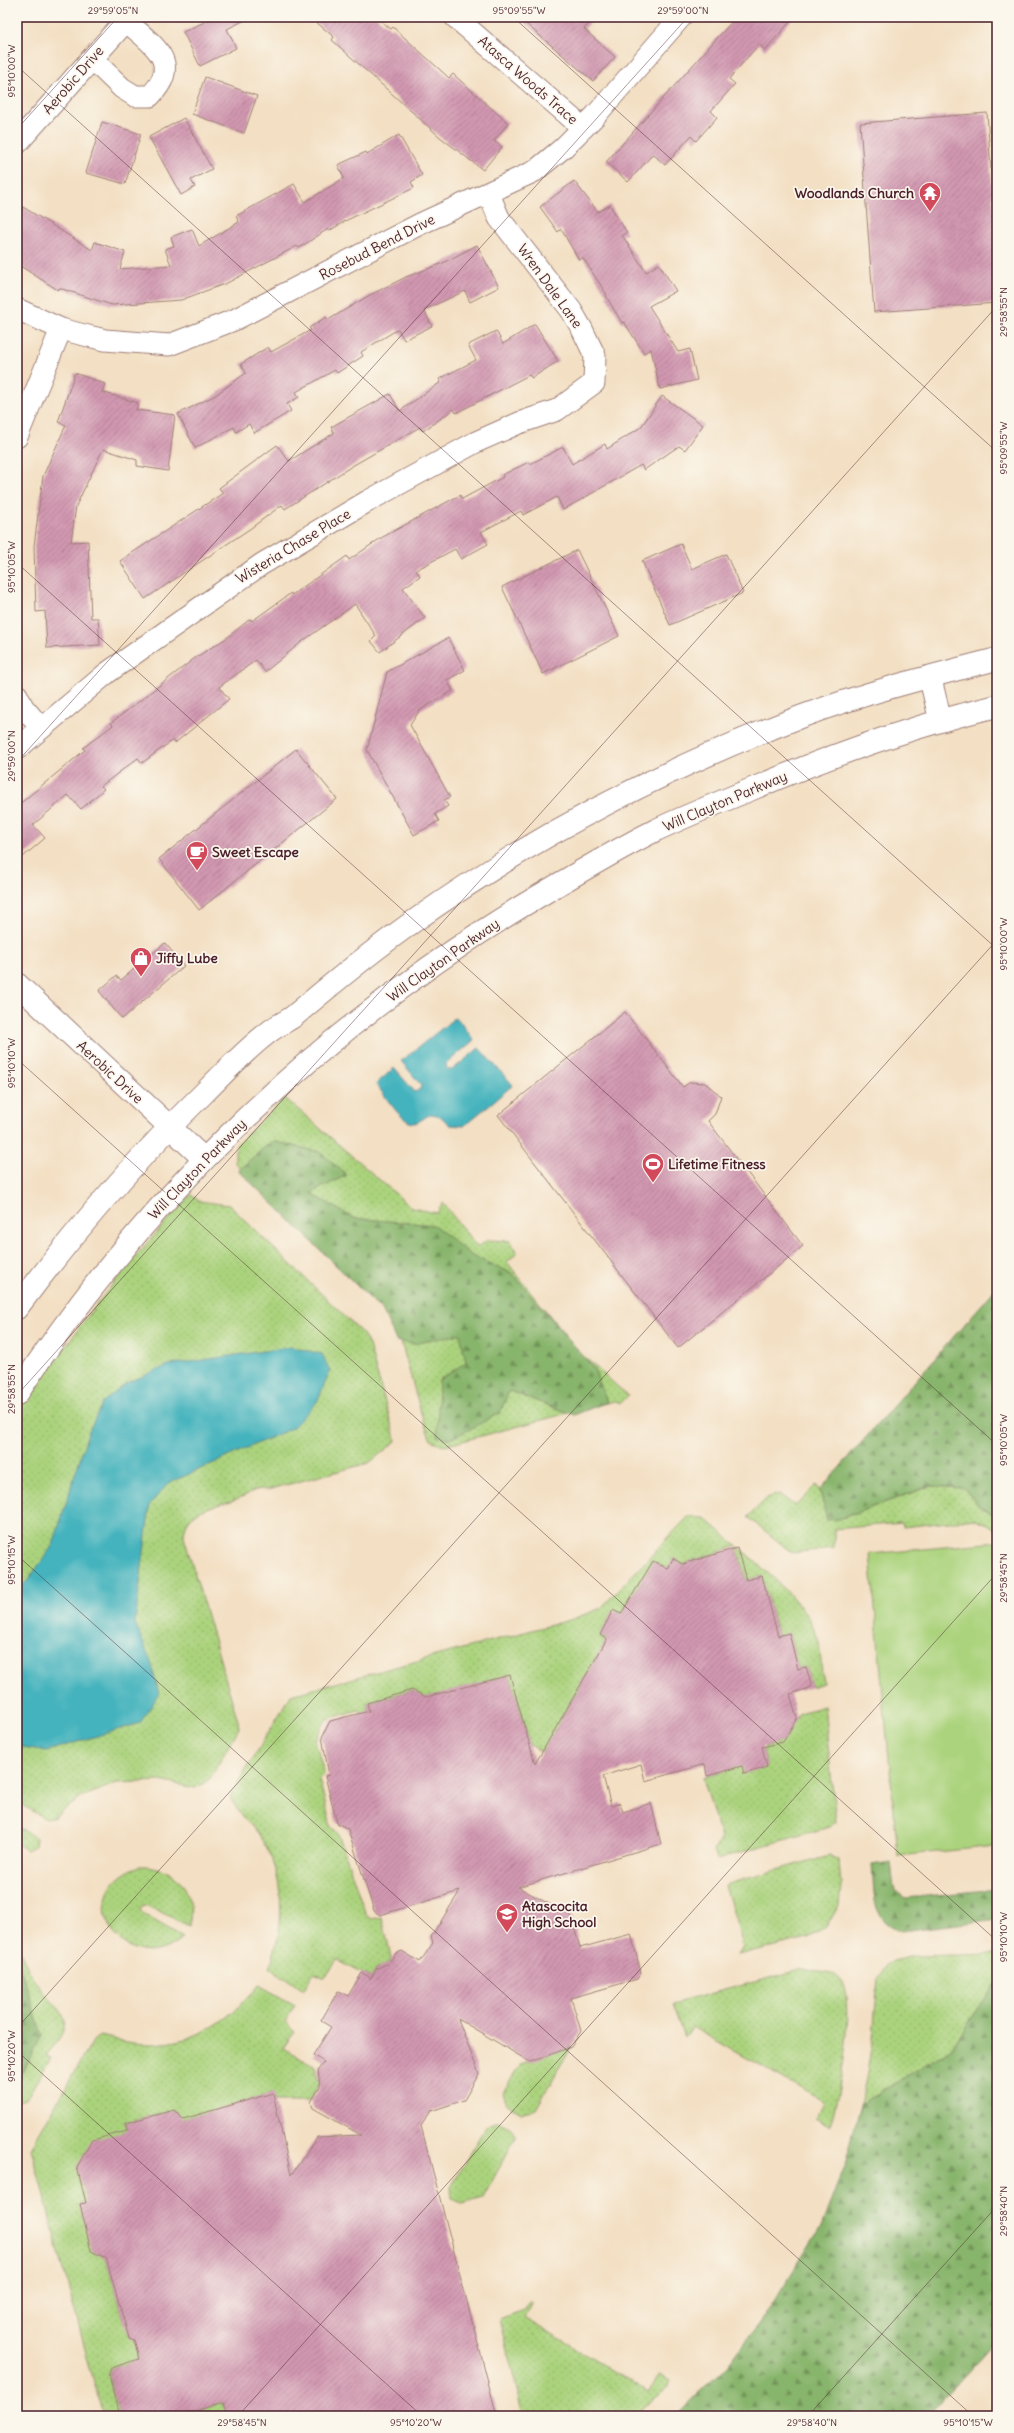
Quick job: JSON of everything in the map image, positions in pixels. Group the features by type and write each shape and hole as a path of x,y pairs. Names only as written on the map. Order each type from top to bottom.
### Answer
{"main road":[{"name":"Aerobic Drive","path":"17,143 127,19"},
{"path":"17,1308 94,1211 169,1126 270,1031 292,1017 362,958 487,873 560,829 648,784 735,743 809,714 930,677 997,659"},
{"path":"930,677 940,719"},
{"name":"Will Clayton Parkway","path":"17,1394 45,1352 93,1286 204,1158 229,1132 346,1030 412,978 486,928 568,878 655,831 845,751 940,719 997,706"},
{"name":"Aerobic Drive","path":"17,984 204,1158"}],"street":[{"name":"Atasca Woods Trace","path":"455,17 583,128"},
{"name":"Rosebud Bend Drive","path":"17,309 61,329 105,340 168,345 234,320 420,224 489,194 535,171 563,148 583,128 681,17"},
{"path":"92,59 122,88 135,96 150,96 161,85 165,71 164,59 127,19"},
{"name":"Wren Dale Lane","path":"489,194 500,218 571,310 582,329 595,356 594,383"},
{"path":"17,437 61,329"},
{"name":"Wisteria Chase Place","path":"17,749 126,659 262,564 368,502 476,442 519,423 557,410 594,383"},
{"path":"17,695 23,707 41,728"}],"green space":[{"path":"285,1098 412,1208 437,1213 443,1203 477,1247 488,1240 511,1241 517,1253 507,1262 579,1352 628,1396 620,1404 614,1401 455,1443 442,1445 431,1440 423,1420 394,1317 235,1163 235,1150 237,1144"},
{"path":"272,1141 320,1152 347,1175 311,1193 353,1218 434,1225 472,1256 512,1273 594,1369 607,1402 574,1415 509,1391 500,1413 451,1439 437,1436 439,1380 466,1362 460,1334 414,1344 396,1341 383,1311 238,1170"},
{"path":"191,1194 199,1201 229,1205 363,1334 369,1345 396,1441 369,1463 267,1490 259,1489 231,1501 212,1506 196,1514 190,1520 186,1527 184,1537 239,1728 211,1777 207,1782 195,1788 160,1781 117,1783 82,1797 55,1817 46,1819 17,1802 17,1412 90,1313 128,1265"},
{"path":"997,1287 997,1517 977,1504 964,1488 930,1486 839,1519 827,1520 820,1490"},
{"path":"816,1485 820,1490 827,1520 839,1519 931,1486 964,1488 977,1504 997,1517 997,1530 988,1524 975,1519 903,1527 902,1523 834,1529 834,1548 792,1553 748,1517 767,1498 779,1494 795,1506"},
{"path":"688,1517 705,1518 737,1546 682,1564 673,1558 668,1569 653,1561 621,1614 613,1611 600,1635 607,1639 542,1752 530,1745 511,1678 507,1676 420,1699 412,1690 367,1703 371,1718 359,1710 327,1719 315,1740 324,1773 319,1779 331,1827 338,1833 366,1915 371,1919 382,1917 391,1957 387,1968 377,1968 371,1978 337,1960 325,1978 314,1973 304,1990 269,1968 275,1951 280,1917 278,1882 274,1866 267,1849 258,1834 238,1810 232,1800 231,1794 291,1695 573,1619 601,1608"},
{"path":"997,1542 997,1846 898,1856 870,1554"},
{"path":"739,1547 786,1590 807,1616 819,1643 823,1683 812,1687 806,1667 798,1669 789,1633 778,1636 762,1576 746,1580 737,1548"},
{"path":"824,1706 836,1822 829,1827 717,1859 714,1850 721,1838 703,1778 742,1766 767,1767 763,1751 766,1746 783,1741 800,1713"},
{"path":"17,1826 36,1838 35,1846 27,1850 17,1844"},
{"path":"829,1855 839,1860 841,1886 839,1905 826,1928 808,1938 737,1955 743,1946 725,1885"},
{"path":"891,1862 894,1889 906,1898 997,1889 997,1919 902,1931 892,1926 884,1920 876,1905 872,1865"},
{"path":"140,1866 164,1870 173,1875 181,1882 190,1902 191,1913 189,1926 146,1905 142,1906 140,1909 143,1914 183,1937 162,1950 142,1951 125,1944 112,1930 106,1913 107,1895 118,1879"},
{"path":"17,1940 29,1971 60,2010 65,2024 61,2035 46,2056 51,2058 26,2099 17,2101"},
{"path":"997,1954 997,1981 951,2049 861,2104 873,2038 878,1977 884,1968 893,1961 913,1956"},
{"path":"17,1958 42,2035 17,2083"},
{"path":"799,1970 821,1971 836,1976 840,1979 845,1989 848,2006 845,2050 838,2096 830,2126 815,2118 823,2101 692,2027 684,2038 672,2004"},
{"path":"997,1981 997,2340 927,2416 676,2416 728,2365 762,2320 821,2227 845,2164 861,2104 951,2049"},
{"path":"259,1985 295,2005 285,2022 295,2031 283,2048 316,2067 317,2077 320,2082 309,2101 275,2101 271,2094 180,2120 174,2110 125,2122 129,2140 92,2201 81,2204 104,2251 129,2337 134,2340 139,2359 111,2368 109,2374 119,2416 103,2416 31,2148 92,2041 100,2036 129,2042 153,2044 188,2038 204,2032 233,2012"},
{"path":"571,2047 536,2109 521,2113 507,2104 503,2092 521,2064"},
{"path":"498,2121 511,2128 516,2137 483,2198 463,2204 452,2199 451,2187 487,2125"},
{"path":"531,2302 533,2303 524,2318 648,2392 659,2375 670,2381 669,2387 634,2416 524,2416 499,2319 524,2310"},
{"path":"223,2403 226,2416 175,2416"}],"water":[{"path":"456,1017 474,1040 446,1064 447,1069 452,1070 479,1048 513,1085 464,1126 450,1125 441,1117 433,1114 416,1123 408,1121 398,1113 376,1084 394,1068 415,1092 420,1089 421,1085 401,1061"},
{"path":"291,1347 322,1354 330,1371 317,1402 292,1428 169,1483 150,1504 135,1623 151,1662 159,1694 140,1723 47,1751 17,1746 17,1591 29,1579 53,1545 88,1433 103,1402 127,1383 169,1365"}],"building":[{"path":"215,17 251,17 227,29 236,48 200,66 183,32"},
{"path":"310,17 376,17 391,29 393,27 449,78 453,74 508,123 494,141 502,147 483,170 440,137 332,40 334,37"},
{"path":"518,17 595,17 584,29 615,57 593,81"},
{"path":"736,17 794,17 765,50 759,44 729,79 735,84 711,111 717,117 696,141 691,136 665,165 653,154 628,182 606,162"},
{"path":"205,77 257,96 244,133 192,114"},
{"name":"Woodlands Church","path":"987,113 997,256 997,303 874,312 860,123"},
{"path":"184,118 212,169 191,180 195,187 181,195 149,137"},
{"path":"102,122 141,134 125,184 86,173"},
{"path":"399,135 422,175 411,182 414,188 347,220 329,231 328,229 299,248 297,246 227,283 181,300 112,305 59,288 58,290 17,264 17,216 23,207 92,250 95,242 125,252 120,269 171,265 165,249 174,246 171,237 192,229 199,246 239,222 236,216 294,184 305,202 344,178 338,165 366,152 367,154"},
{"path":"574,181 598,212 610,205 627,233 622,235 646,272 659,264 676,291 649,306 678,352 690,349 697,380 660,389 651,349 644,353 624,322 622,323 606,296 607,295 583,258 579,260 561,229 558,232 540,207"},
{"path":"477,245 499,287 470,302 465,291 424,310 432,326 404,340 398,329 361,352 363,356 337,373 335,370 296,392 299,397 287,404 291,411 254,433 249,424 236,432 234,427 195,448 178,414 214,396 246,373 241,364 268,347 271,352 311,330 309,328 326,317 328,320 370,295 406,277 443,263"},
{"path":"535,324 558,361 532,378 529,375 456,413 454,409 423,431 420,427 352,466 285,509 282,505 251,528 145,599 120,561 223,493 219,488 277,445 289,461 334,433 331,427 390,394 400,411 441,382 439,379 476,360 468,345 496,331 503,344"},
{"path":"75,373 105,384 102,392 138,403 136,410 175,415 168,471 137,466 137,460 103,449 76,506 71,542 88,541 91,618 98,618 100,645 47,648 45,611 36,612 34,546 43,476 66,425 58,422"},
{"path":"662,396 703,425 685,450 679,446 644,470 641,465 563,510 557,497 523,515 521,511 481,532 488,544 461,559 455,549 416,570 420,576 403,588 425,618 380,652 371,641 376,636 355,604 300,643 265,672 256,660 219,687 229,699 175,743 173,740 142,763 138,758 101,786 104,789 81,809 68,795 33,825 45,838 17,862 17,806 85,750 83,748 113,725 111,723 195,658 228,637 250,619 252,621 291,593 292,595 347,556 349,560 381,538 460,495 462,499 503,477 502,475 529,462 530,464 563,447 572,464 605,444 607,449 641,427"},
{"path":"681,544 692,569 726,554 743,593 670,625 642,561"},
{"path":"577,550 619,636 543,674 502,587"},
{"path":"448,638 465,670 447,680 453,691 420,710 410,725 450,797 444,800 448,806 435,814 439,821 414,835 367,750 387,672"},
{"path":"296,749 337,799 199,910 159,859"},
{"path":"165,943 184,966 122,1019 99,991 116,976 121,980"},
{"name":"Lifetime Fitness","path":"625,1012 683,1087 690,1082 705,1083 721,1096 715,1114 708,1121 803,1246 678,1348 498,1115"},
{"path":"737,1548 746,1580 762,1576 778,1636 789,1633 798,1669 806,1667 812,1687 790,1694 797,1718 783,1742 762,1747 767,1767 744,1774 742,1766 707,1776 705,1764 645,1781 641,1764 603,1776 611,1806 620,1803 623,1812 651,1803 661,1844 518,1887 571,1916 580,1948 631,1934 641,1973 637,1979 571,1998 581,2031 571,2047 530,2062 458,2019 479,2074 464,2100 431,2111 421,2126 497,2416 226,2416 223,2403 175,2416 119,2416 109,2374 111,2368 139,2359 134,2340 129,2338 106,2258 91,2251 80,2204 86,2203 77,2167 92,2140 127,2131 125,2123 174,2110 183,2119 273,2093 291,2175 317,2137 361,2135 313,2108 311,2102 320,2087 318,2070 324,2062 313,2055 331,2027 321,2021 338,1991 348,1996 362,1973 371,1978 377,1968 389,1963 395,1954 402,1951 420,1962 433,1943 431,1937 460,1891 380,1915 374,1911 348,1829 337,1823 325,1776 329,1775 322,1737 330,1721 369,1711 367,1703 412,1690 426,1697 510,1675 535,1764 607,1639 600,1635 613,1610 621,1614 653,1561 668,1569 673,1558 682,1564"}],"place":[{"name":"Woodlands Church","path":"930,212"},
{"name":"Sweet Escape","path":"197,872"},
{"name":"Jiffy Lube","path":"141,978"},
{"name":"Lifetime Fitness","path":"653,1184"},
{"name":"Atascocita High School","path":"507,1934"}]}
